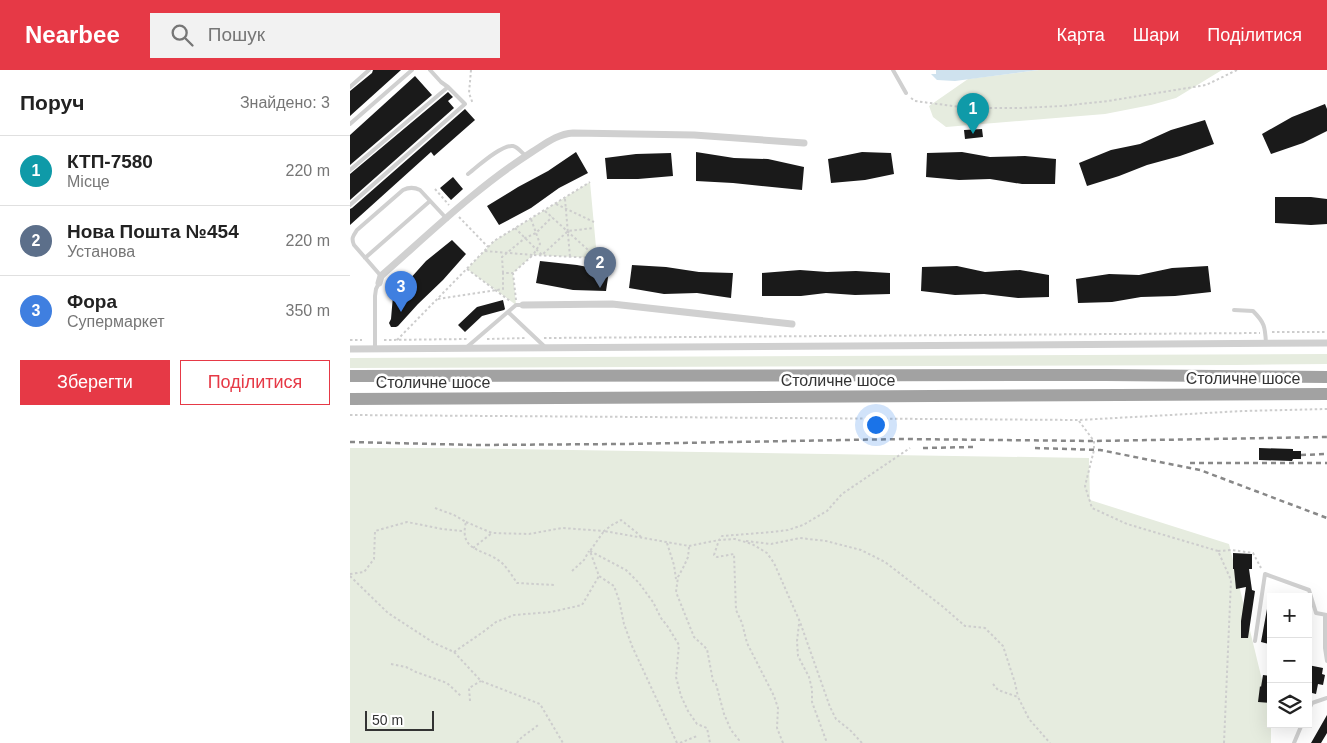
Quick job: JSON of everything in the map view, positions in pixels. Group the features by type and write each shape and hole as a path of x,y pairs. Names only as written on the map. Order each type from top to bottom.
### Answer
{"highway":[{"name":"Столичне шосе","path":"350,376 1115,375 1327,377"},
{"name":"Столичне шосе","path":"350,399 1327,394"}],"street":[{"path":"380,279 490,181 557,136 566,134 694,135 804,143"},
{"path":"520,305 612,304 792,324"},
{"name":"Столичне шосе","path":"350,349 1327,343"}],"lane":[{"path":"350,88 369,70"},
{"path":"350,124 412,70"},
{"path":"350,205 465,104 430,70"},
{"path":"893,70 906,93"},
{"path":"350,170 448,86"},
{"path":"468,174 506,146 517,148 526,156"},
{"path":"374,349 375,296 380,279 354,245 353,236 357,230 403,190 408,188 415,187 420,190 447,219"},
{"path":"365,258 430,200"},
{"path":"465,348 508,312 520,305"},
{"path":"1234,310 1253,311 1262,321 1266,344"},
{"path":"508,312 545,347"},
{"path":"1255,641 1265,574 1309,590 1316,612 1326,615 1325,648 1327,661"},
{"path":"1312,703 1327,698"},
{"path":"1294,743 1300,728"}],"path":[{"path":"471,70 469,93 473,104"},
{"path":"906,93 915,101 968,108 1062,106 1108,101 1206,85 1237,70"},
{"path":"397,340 494,241 590,182"},
{"path":"435,189 488,248"},
{"path":"565,198 570,256"},
{"path":"556,204 594,222"},
{"path":"484,252 597,258 544,210"},
{"path":"438,299 504,289 502,257 525,238 536,233 552,217"},
{"path":"503,273 513,273 533,254 540,244 531,218"},
{"path":"515,228 542,255"},
{"path":"542,255 568,231 594,228"},
{"path":"467,269 495,290 520,305"},
{"path":"513,273 520,305"},
{"path":"375,340 1327,332"},
{"path":"350,415 1079,420 1242,411 1327,409"},
{"path":"1079,420 1094,441 1094,450 1086,486 1092,508 1127,524 1218,551 1232,550 1253,553 1265,574"},
{"path":"783,743 777,728 778,708 774,696 747,643 742,623 736,610 734,554 717,557 714,555 719,540 722,536 788,530 803,525 827,511 842,494 910,448"},
{"path":"435,508 492,533 529,534 562,528 604,531 689,546 735,539 771,544 800,538 826,541 861,550 885,562 965,626 984,628 1002,646 1018,697 1028,719 1050,743"},
{"path":"572,571 584,560 604,531 621,520 642,538"},
{"path":"350,575 364,572 374,559 375,531 406,522 463,531"},
{"path":"466,522 463,531 465,539 472,548 502,563 518,583 554,585"},
{"path":"472,548 492,533"},
{"path":"741,540 752,544 766,553 774,563 800,622 830,707 836,719 862,743"},
{"path":"667,542 677,584"},
{"path":"689,546 688,558 678,577 676,592 694,637 707,649 713,681 716,684 724,714 739,743"},
{"path":"592,547 590,551 599,576 614,586 632,646 678,743 697,736"},
{"path":"590,551 626,570 639,583 653,602 679,645 676,677 681,696 697,724 707,728 710,743"},
{"path":"1218,551 1231,580 1224,743"},
{"path":"350,575 388,613 434,643 454,652 481,681 540,704 563,743"},
{"path":"454,652 496,622 514,615 551,612 582,604 599,576"},
{"path":"800,622 797,641 798,656 809,677 812,689 812,702 827,743"},
{"path":"391,664 406,667 448,683 462,697"},
{"path":"470,702 469,688 481,681"},
{"path":"993,684 998,690 1018,697"},
{"path":"516,743 539,724"}],"shaded area":[{"path":"1039,70 1222,70 1176,98 1105,114 946,127 933,117 929,106 968,79"},
{"path":"590,182 597,258 533,255 513,273 516,305 467,269 494,241"},
{"path":"1327,354 1327,364 350,368 350,358"},
{"path":"350,448 1089,458 1090,500 1229,544 1267,701 1267,728 1271,728 1271,743 350,743"}],"water":[{"path":"936,70 1039,70 955,81 937,80 931,74 936,74"}],"building":[{"path":"373,70 401,70 350,116 350,91 372,73"},
{"path":"415,76 432,95 350,165 350,135"},
{"path":"448,92 453,97 448,101 454,108 350,200 350,174"},
{"path":"1325,104 1327,109 1327,131 1303,143 1271,154 1262,134 1292,117"},
{"path":"465,109 475,120 434,156 431,152 350,225 350,209"},
{"path":"1205,120 1214,144 1087,186 1079,163 1111,150 1140,144 1171,130"},
{"path":"982,129 983,137 965,139 964,130"},
{"path":"576,152 588,173 559,188 531,208 499,225 487,206 548,171"},
{"path":"696,152 734,158 768,159 804,167 802,190 696,181"},
{"path":"862,152 891,153 894,174 865,180 831,183 828,159"},
{"path":"962,152 990,157 1025,156 1056,159 1055,184 1022,184 990,179 959,180 926,177 927,153"},
{"path":"671,153 673,176 607,179 605,158 636,154"},
{"path":"453,177 463,189 451,200 440,188"},
{"path":"1275,197 1327,199 1327,224 1275,223"},
{"path":"452,240 466,254 398,326 391,327 389,323 394,284 400,290 426,261"},
{"path":"540,261 609,271 606,291 573,290 536,283"},
{"path":"632,265 666,267 699,272 733,273 731,298 697,293 664,294 629,288"},
{"path":"957,266 985,272 1020,270 1049,275 1049,297 1018,298 984,294 955,295 921,291 922,267"},
{"path":"1208,266 1211,292 1141,297 1112,302 1078,303 1076,279 1109,274 1139,275 1172,268"},
{"path":"800,270 890,273 890,294 855,295 826,293 801,296 762,296 762,273"},
{"path":"503,300 504,310 482,316 465,332 458,325 477,307"},
{"path":"1259,448 1301,451 1301,459 1293,459 1292,461 1259,460"},
{"path":"1233,553 1252,554 1252,569 1249,569 1252,590 1255,591 1248,638 1241,638 1241,621 1246,587 1236,589"},
{"path":"1267,609 1267,644 1261,642"},
{"path":"1312,666 1323,668 1322,674 1325,675 1323,685 1318,684 1316,694 1312,693"},
{"path":"1263,675 1267,676 1267,703 1258,702"},
{"path":"1327,715 1327,733 1321,743 1311,743"}],"railway":[{"path":"350,442 477,445 903,439 1094,441 1327,437"},
{"path":"923,448 973,447"},
{"path":"1035,448 1100,450 1200,470 1327,518"},
{"path":"1301,455 1327,454"},
{"path":"1190,463 1327,463"}],"place":[{"name":"КТП-7580","path":"973,134"},
{"name":"Нова Пошта №454","path":"600,288"},
{"name":"Фора","path":"401,312"}]}
